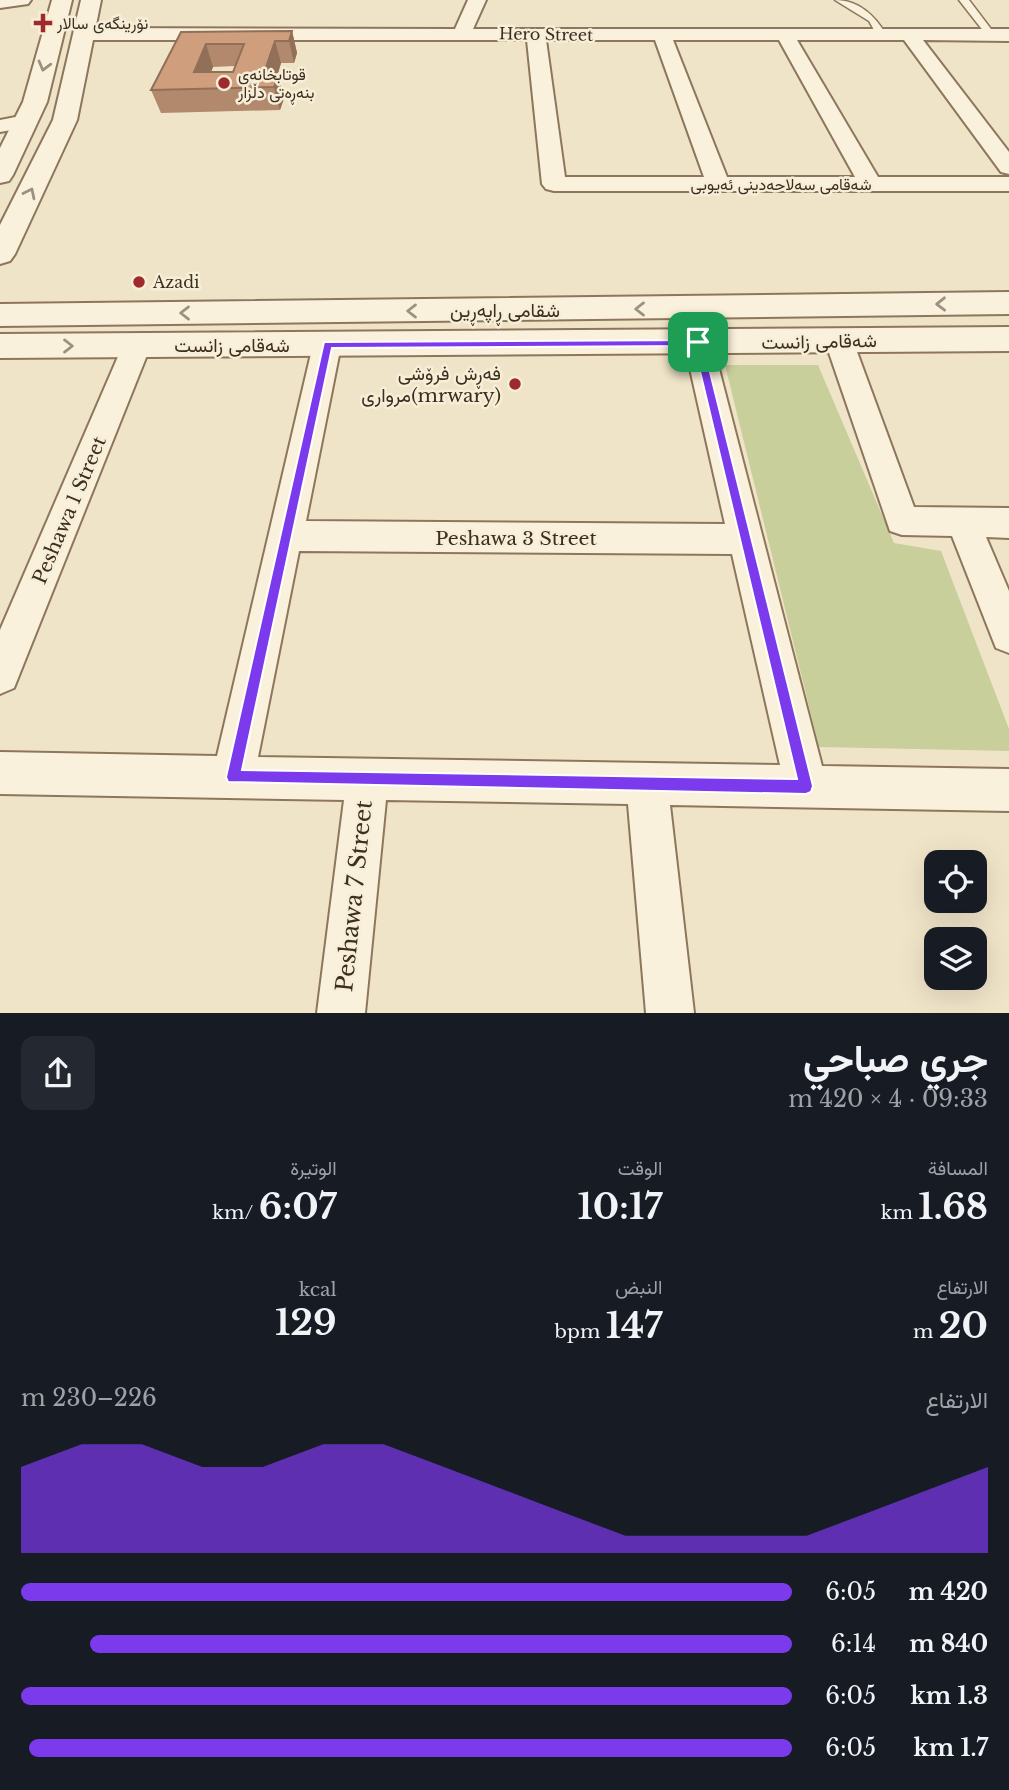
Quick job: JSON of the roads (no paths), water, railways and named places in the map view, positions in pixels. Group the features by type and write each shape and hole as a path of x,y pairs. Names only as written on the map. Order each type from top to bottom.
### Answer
{"street":[{"path":"0,3 22,0"},
{"path":"0,175 35,102 62,0"},
{"path":"0,254 65,120 91,0"},
{"path":"462,33 477,0"},
{"name":"Hero Street","path":"83,34 1000,35"},
{"name":"شەقامی سەلاحەدینی ئەیوبی","path":"536,35 554,184 1009,184"},
{"path":"662,35 718,184"},
{"path":"785,35 870,184"},
{"path":"909,35 1009,167"},
{"path":"0,126 26,121"},
{"name":"شقامی ڕاپەڕین","path":"0,315 777,308 1009,303"},
{"path":"777,308 788,342"},
{"name":"شەقامی زانست","path":"0,346 1009,339"},
{"path":"839,341 902,522 1009,523"},
{"path":"698,342 806,786"},
{"name":"Peshawa 1 Street","path":"0,675 137,345"},
{"path":"233,777 327,345"},
{"path":"963,522 1009,635"},
{"name":"Peshawa 3 Street","path":"286,536 746,539"},
{"path":"0,773 1009,790"},
{"name":"Peshawa 7 Street","path":"341,1013 367,779"},
{"path":"647,784 670,1013"}],"lane":[{"path":"840,0 873,19 881,35"},
{"path":"964,0 1000,35"}],"place":[{"name":"نۆرینگەی سالار","path":"43,23"},
{"name":"قوتابخانەی بنەڕەتی دڵزار","path":"224,83"},
{"name":"Azadi","path":"139,282"},
{"name":"فەڕش فرۆشی مرواری(mrwary)","path":"515,384"}]}
